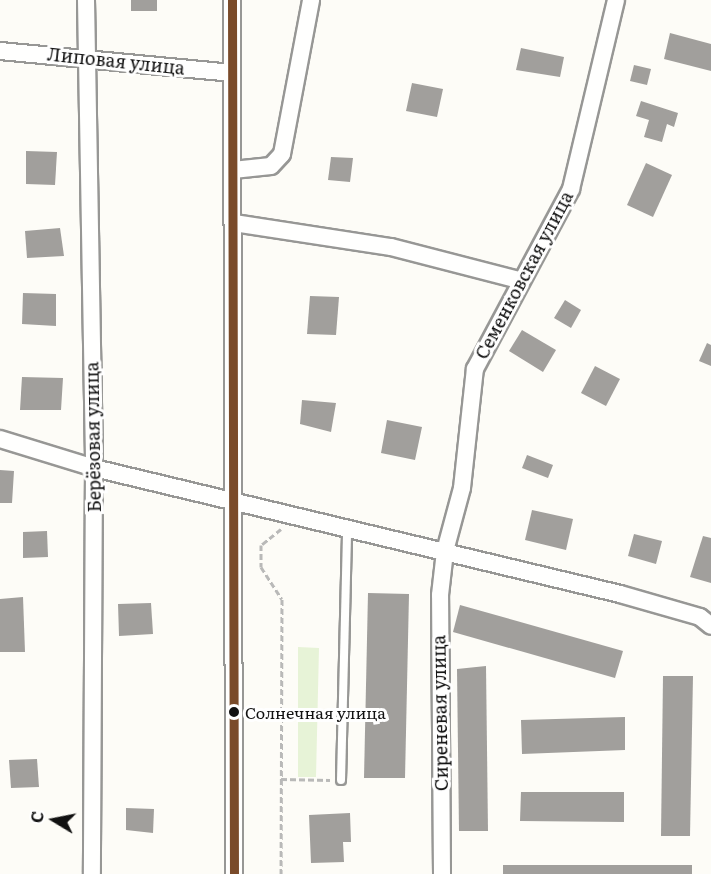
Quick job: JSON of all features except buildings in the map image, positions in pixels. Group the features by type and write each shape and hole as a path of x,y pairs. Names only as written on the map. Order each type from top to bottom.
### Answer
{"street":[{"name":"Берёзовая улица","path":"86,0 85,57 94,468 92,874"},
{"path":"232,0 236,504 234,874"},
{"path":"233,170 271,166 282,154 311,0"},
{"name":"Семенковская улица","path":"445,551 462,488 475,369 571,189 616,0"},
{"name":"Липовая улица","path":"0,51 85,57 232,73"},
{"path":"234,223 391,247 522,281"},
{"path":"0,439 94,468 236,504 445,551 620,594 700,617 711,626"},
{"name":"Сиреневая улица","path":"442,874 439,637 445,551"}],"lane":[{"path":"341,780 347,529"}],"path":[{"path":"281,874 282,598 261,567 261,545 284,526 287,515"},
{"path":"281,779 341,780"}],"green space":[{"path":"298,647 319,648 316,777 298,777"}],"transit line":[{"path":"232,0 234,874"}],"place":[{"name":"Солнечная улица","path":"234,712"}]}
